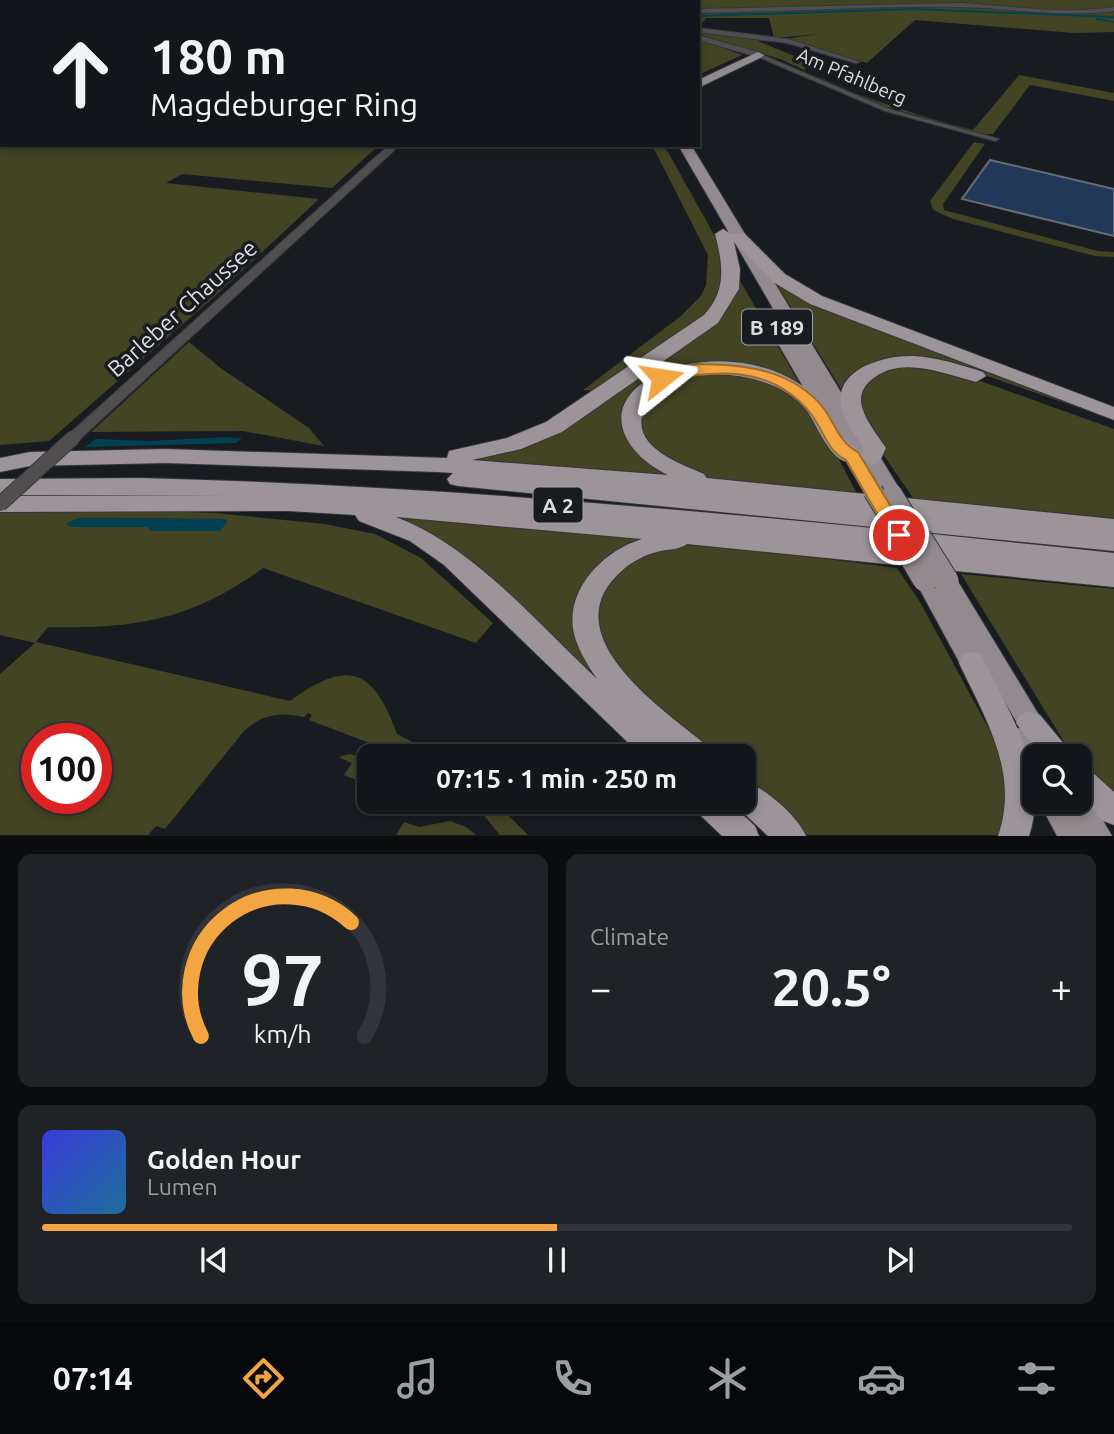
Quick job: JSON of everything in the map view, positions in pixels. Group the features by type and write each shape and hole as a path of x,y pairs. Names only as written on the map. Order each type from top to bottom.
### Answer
{"highway":[{"path":"700,76 758,55"},
{"path":"700,84 758,55"},
{"name":"B 189","path":"673,147 731,235 935,580 1043,744"},
{"name":"B 189","path":"685,147 731,235"},
{"path":"731,235 779,278 811,298 1114,414"},
{"path":"378,461 452,457 501,448 546,431 596,401 704,325 722,307 731,292 733,278 731,235"},
{"path":"763,492 694,479 655,459 638,441 631,425 632,411 641,394 662,378 689,369 733,368 764,374 805,397 842,451 862,457 874,448 853,412 851,392 867,373 897,363 928,363 953,369 1114,425"},
{"path":"0,467 30,459 175,454 378,461 539,471 1070,523 1114,525"},
{"name":"A 2","path":"0,467 165,468 409,476 592,490 1114,544"},
{"name":"A 2","path":"0,487 221,486 422,494 616,510 1114,562"},
{"path":"0,504 289,503 509,517 1114,579"},
{"path":"289,503 370,516 436,546 476,580 648,744"},
{"path":"685,744 624,691 600,666 589,643 586,611 599,579 616,562 636,550 670,540 742,540"},
{"name":"B 189","path":"935,580 972,663 1022,749"},
{"path":"972,663 1018,771 1022,800 1013,835"},
{"path":"1030,723 1048,744"},
{"path":"1092,791 1114,811"},
{"path":"756,804 791,835"},
{"path":"721,814 744,835"},
{"path":"1060,814 1073,835"},
{"path":"1085,814 1098,835"}],"street":[{"path":"700,11 902,5 973,5 1073,13 1114,9"},
{"path":"700,30 788,41 857,62"},
{"name":"Am Pfahlberg","path":"700,38 758,55 878,107 995,139"},
{"name":"Barleber Chaussee","path":"0,504 393,147"}],"green space":[{"path":"700,0 1114,0 1114,8 1087,10 928,4 700,10"},
{"path":"961,6 1075,14 1114,11 1114,32 1074,33 915,20 867,63 784,39 819,34 774,38 769,18 706,18 700,26 700,12"},
{"path":"700,31 760,38 758,41 807,62 805,70 780,59 700,35"},
{"path":"700,40 742,55 700,74"},
{"path":"1019,75 1114,93 1114,101 1030,85 993,134 984,134 887,107 849,90 908,112 973,130"},
{"path":"974,142 985,144 943,204 944,210 1098,251 1114,252 1114,257 1095,256 953,219 933,210 930,201"},
{"path":"0,147 377,147 332,188 182,174 166,183 319,199 214,297 49,441 0,445"},
{"path":"653,147 665,147 727,258 718,307 604,391 583,390 681,316 701,296 706,285 708,255"},
{"path":"739,279 802,388 693,365 624,413 677,478 454,460 505,451 726,309 737,291"},
{"path":"774,280 1114,417 1114,420 970,370 910,358 843,392"},
{"path":"189,342 222,369 309,428 324,446 243,431 91,432"},
{"path":"921,366 972,378 1114,429 1114,518 914,499 870,433 858,406 857,396 860,387 874,375 893,369"},
{"path":"736,372 788,389 819,421 856,492 721,480 694,474 672,465 655,453 638,426 646,396 682,375"},
{"path":"123,510 215,513 325,524 375,534 421,558 493,623 476,643 263,568 212,599 162,618 108,626 48,627 36,642 290,701 327,679 343,675 356,677 368,683 378,695 397,734 416,744 372,744 309,720 312,715 308,713 304,717 287,715 265,718 244,731 165,829 156,826 148,835 0,835 0,674 35,643 0,635 0,513","holes":["78,518 225,519 227,522 151,531 148,527 71,527 67,524"]},
{"path":"385,514 660,536 576,609 676,744 662,744 454,549 419,528"},
{"path":"679,543 703,543 897,568 920,602 997,744 1009,776 1001,835 804,835 756,794 756,744 696,744 632,689 599,648 596,600 624,563"},
{"path":"961,574 1114,589 1114,801 1092,778 1092,744 1065,744"},
{"path":"350,754 357,757 357,780 344,775 352,763 338,757"},
{"path":"483,814 507,814 528,835 500,835"},
{"path":"450,821 466,827 476,835 396,835 404,822 419,827"}],"water":[{"path":"242,438 236,443 85,447 96,439 149,441"},
{"path":"78,518 225,519 227,522 220,531 151,531 148,527 70,527 67,524"}],"building":[{"path":"990,160 1114,189 1114,236 962,199"}],"waterway":[{"path":"700,16 912,9 1114,17"},
{"path":"1097,19 1114,22"}],"route":[{"path":"662,378 696,369 733,368 764,374 798,391 817,411 842,451 852,456 899,535"}]}
